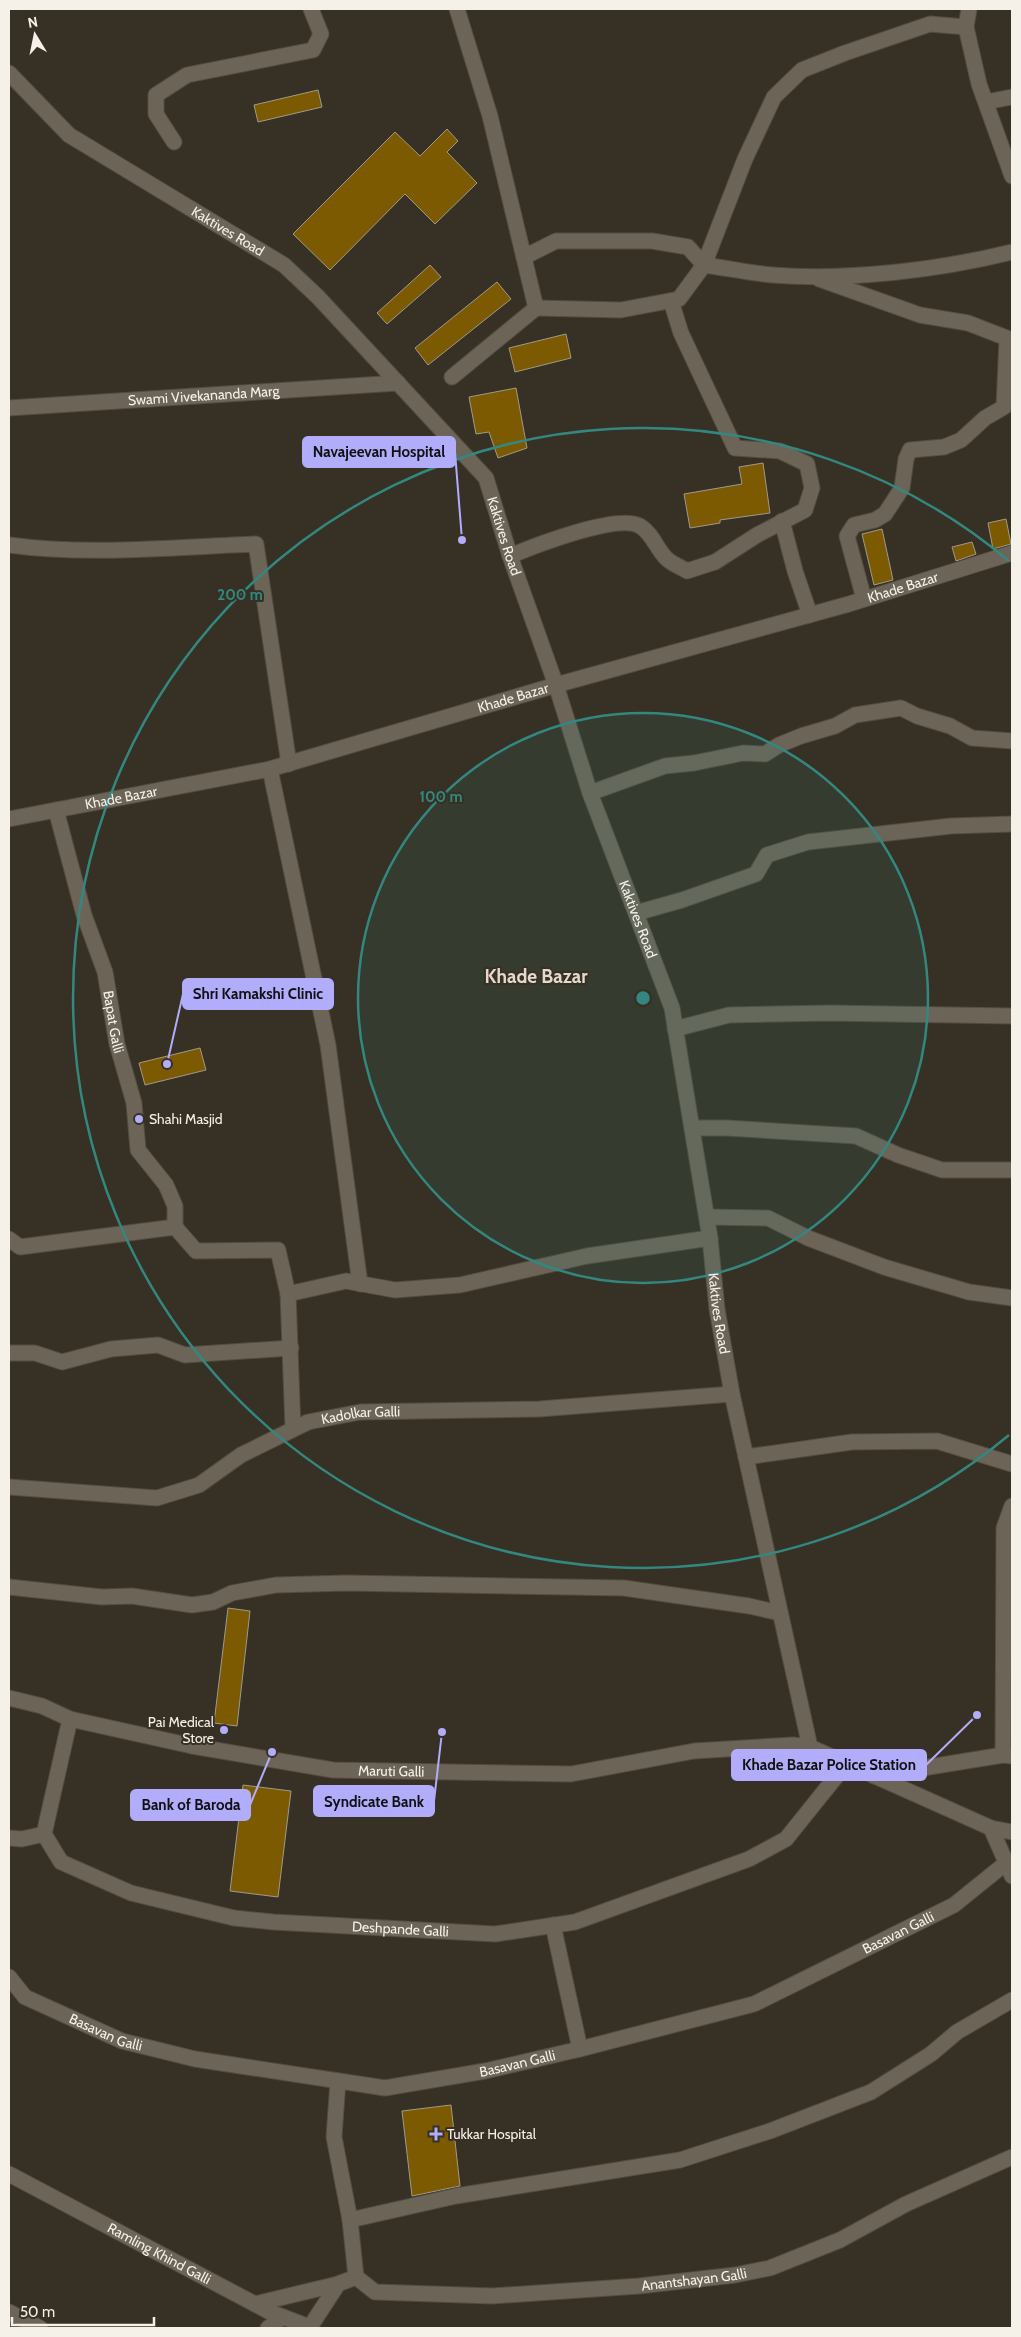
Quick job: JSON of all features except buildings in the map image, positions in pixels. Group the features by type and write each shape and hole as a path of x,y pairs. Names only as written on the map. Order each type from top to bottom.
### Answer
{"street":[{"path":"174,142 156,114 156,95 187,75 313,50 321,34 311,9"},
{"path":"456,9 490,116 536,308"},
{"path":"969,9 966,27 979,84 1012,176"},
{"path":"452,378 536,308 621,310 679,299 704,265 745,160 774,98 802,70 930,24 966,27"},
{"name":"Kaktives Road","path":"9,73 69,135 284,265 318,297 486,478 510,556 556,685 590,793 672,1008 710,1238 717,1309 732,1394 810,1747"},
{"path":"986,102 1012,97"},
{"path":"524,258 556,241 652,241 688,247 704,265 772,275 812,276 910,270 1012,252"},
{"path":"812,276 920,314 968,323 1010,339 1004,407 985,418 960,440 944,447 910,450 906,459 902,488 885,514 875,520 854,525 847,536 864,599"},
{"path":"510,556 553,539 589,529 625,523 640,526 667,559 687,571 716,562 782,521 805,510 812,488 807,464 780,451 734,448 681,333 671,301"},
{"name":"Swami Vivekananda Marg","path":"9,408 398,383"},
{"path":"782,521 795,571 810,615"},
{"path":"9,545 33,548 110,550 256,544 289,764"},
{"name":"Khade Bazar","path":"9,819 289,764 556,685 810,615 1012,554"},
{"path":"590,793 665,766 694,763 743,753 765,754 801,736 835,726 855,715 901,708 917,716 950,726 972,738 1012,741"},
{"path":"270,769 328,1045 360,1284"},
{"name":"Bapat Galli","path":"56,810 84,915 105,972 117,1044 134,1103 138,1150 166,1185 175,1206 175,1227"},
{"path":"636,914 756,874 767,855 808,842 951,826 1012,824"},
{"path":"675,1029 729,1015 830,1013 1012,1016"},
{"path":"692,1128 727,1128 856,1136 898,1155 942,1170 1012,1170"},
{"path":"706,1217 768,1218 808,1238 884,1267 969,1292 1012,1298"},
{"path":"9,1239 20,1247 175,1227 196,1251 278,1250 288,1294 293,1429"},
{"path":"288,1294 346,1281 395,1290 460,1285 587,1256 710,1238"},
{"path":"9,1353 35,1353 62,1362 111,1350 158,1345 186,1355 291,1348"},
{"name":"Kadolkar Galli","path":"9,1487 157,1498 199,1485 241,1455 308,1422 360,1412 539,1409 732,1394"},
{"path":"746,1457 852,1442 937,1441 1012,1464"},
{"path":"874,1776 1008,1755 1004,1528 1012,1506"},
{"path":"9,1587 102,1597 132,1596 192,1604 213,1602 232,1593 285,1585 346,1583 624,1588 749,1606 780,1613"},
{"name":"Maruti Galli","path":"9,1698 42,1706 70,1719 192,1746 333,1770 572,1774 694,1751 793,1745 810,1747"},
{"path":"9,1838 22,1839 44,1834 70,1719"},
{"path":"810,1747 990,1828 1012,1832"},
{"name":"Deshpande Galli","path":"44,1834 61,1862 131,1894 234,1918 282,1923 495,1934 575,1922 749,1859 786,1839 847,1763"},
{"path":"990,1828 1009,1870"},
{"name":"Basavan Galli","path":"9,1977 25,1997 122,2041 195,2058 386,2088 485,2071 580,2050 754,2004 954,1905 1009,1870"},
{"path":"552,1925 580,2050"},
{"path":"350,2220 456,2196 680,2160 770,2131 870,2092 931,2054 957,2032 1012,2000"},
{"path":"255,2304 338,2284 356,2277 350,2220 334,2137 338,2081"},
{"name":"Anantshayan Galli","path":"356,2277 375,2292 492,2296 639,2286 735,2275 770,2268 840,2240 906,2204 1012,2157"},
{"name":"Ramling Khind Galli","path":"9,2174 255,2304 311,2328"},
{"path":"311,2328 338,2284"},
{"path":"9,2312 40,2328"},
{"path":"268,2328 283,2317"}],"place":[{"name":"Navajeevan Hospital","path":"462,540"},
{"name":"Shri Kamakshi Clinic","path":"167,1064"},
{"name":"Shahi Masjid","path":"139,1119"},
{"name":"Khade Bazar Police Station","path":"977,1715"},
{"name":"Pai Medical Store","path":"224,1730"},
{"name":"Syndicate Bank","path":"442,1732"},
{"name":"Bank of Baroda","path":"272,1752"},
{"name":"Tukkar Hospital","path":"436,2134"}],"district":[{"name":"Khade Bazar","path":"536,976"}]}
